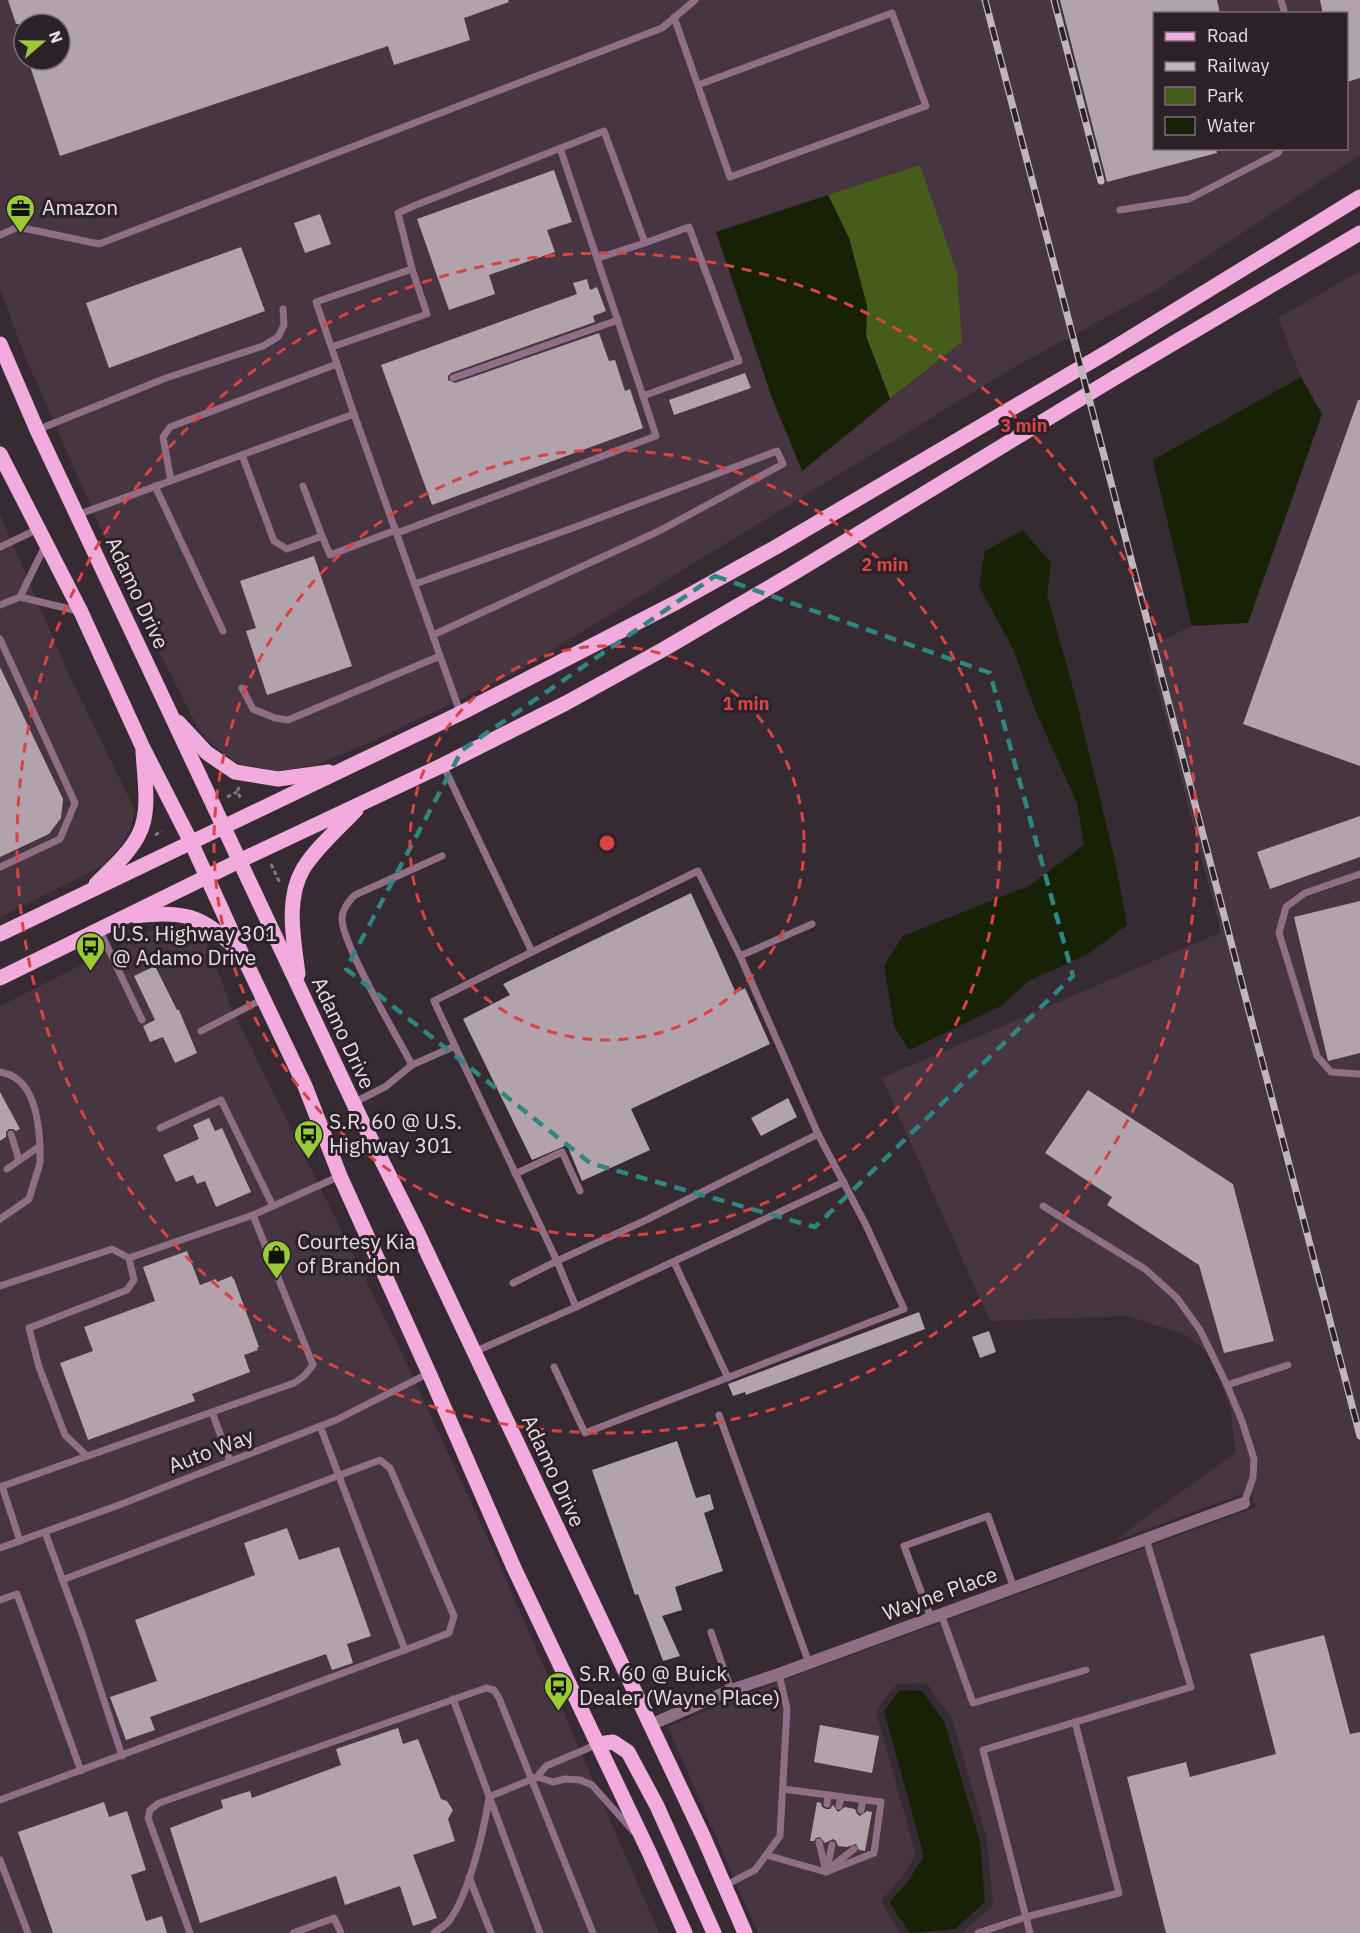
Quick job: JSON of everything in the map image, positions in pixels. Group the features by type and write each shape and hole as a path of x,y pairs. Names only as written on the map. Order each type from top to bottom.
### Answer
{"main road":[{"path":"1,930 86,893 344,770 678,602 1109,351 1360,197"},
{"path":"0,978 239,861 443,765 566,703 664,649 1360,233"},
{"name":"Adamo Drive","path":"0,344 76,515 650,1725 745,1933"},
{"path":"2,463 81,612 143,748 191,842 305,1086 340,1176 514,1568 685,1933"},
{"path":"169,712 207,753 235,772 278,779 344,770"},
{"path":"86,893 116,864 139,834 144,810 143,748"},
{"path":"300,989 292,922 296,889 303,870 314,855 362,803"},
{"path":"124,917 154,913 194,917 219,932 241,952"},
{"path":"598,1744 613,1742 628,1752 657,1806 714,1933"}],"street":[{"name":"Wayne Place","path":"650,1725 731,1690 1244,1503"}],"lane":[{"path":"0,235 18,227 99,244 662,28 695,0"},
{"path":"674,17 730,177 926,106 892,14 698,85"},
{"path":"332,347 427,314 412,269 398,213 604,131 645,243"},
{"path":"303,486 330,555 656,436 560,148"},
{"path":"1120,210 1189,199 1280,150"},
{"path":"598,258 689,227 739,361 643,396"},
{"path":"412,269 316,302 461,713"},
{"path":"37,430 166,378 263,346 278,338 284,325 283,309"},
{"path":"453,378 618,320"},
{"path":"171,481 163,437 170,427 337,364"},
{"path":"76,515 354,414"},
{"path":"415,584 570,529 777,451 783,464 659,531 433,635"},
{"path":"242,455 274,541 287,549 322,536"},
{"path":"155,486 223,631"},
{"path":"0,547 38,529"},
{"path":"20,597 45,544"},
{"path":"0,605 20,597 81,612"},
{"path":"0,639 75,803 60,839 0,867"},
{"path":"242,688 254,709 275,718 288,720 440,656"},
{"path":"443,765 532,952"},
{"path":"412,1065 348,941 342,919 346,906 356,895 442,856"},
{"path":"554,1367 585,1433 904,1309 866,1225 818,1134 741,956 698,871 434,1001 557,1261 576,1307"},
{"path":"1360,874 1305,893 1286,907 1280,933 1317,1056 1331,1072 1360,1074"},
{"path":"741,956 812,924"},
{"path":"99,929 142,1020"},
{"path":"201,1031 263,999"},
{"path":"353,1103 385,1087 412,1065 455,1046"},
{"path":"0,1071 15,1077 28,1091 39,1126 40,1146 40,1163 29,1199 0,1219"},
{"path":"160,1128 221,1100 273,1206"},
{"path":"11,1134 19,1160"},
{"path":"513,1283 818,1134"},
{"path":"7,1169 40,1146"},
{"path":"515,1174 562,1152 580,1191"},
{"path":"0,1286 112,1249 129,1258 253,1215 340,1176"},
{"path":"474,1352 844,1182"},
{"path":"1043,1206 1145,1269 1177,1298 1200,1330 1227,1385 1254,1459 1254,1478 1244,1503"},
{"path":"20,1541 1,1486 294,1383 313,1365 253,1215"},
{"path":"87,1456 66,1435 39,1367 29,1328 127,1290 134,1280 129,1258"},
{"path":"674,1262 728,1378"},
{"path":"1227,1385 1288,1365"},
{"name":"Auto Way","path":"0,1548 336,1420 429,1373"},
{"path":"212,1412 230,1461"},
{"path":"719,1415 809,1663"},
{"path":"320,1426 405,1650"},
{"path":"0,1800 449,1633 454,1616 390,1468 380,1460 62,1580"},
{"path":"1014,1588 988,1516 904,1546 973,1702 1086,1670"},
{"path":"45,1532 122,1756"},
{"path":"1030,1933 983,1750 1191,1687 1146,1539"},
{"path":"0,1600 17,1594 81,1771"},
{"path":"711,1632 731,1690"},
{"path":"724,1886 754,1870 780,1836 787,1709 779,1674"},
{"path":"190,1933 148,1818 150,1810 159,1803 486,1688 494,1690 499,1698 534,1779 593,1933"},
{"path":"453,1700 540,1933"},
{"path":"978,1933 1026,1917 1119,1893 1075,1722"},
{"path":"489,1797 534,1779 546,1766 598,1744"},
{"path":"534,1779 553,1782 565,1779 580,1780 592,1785 649,1852"},
{"path":"766,1855 826,1872 874,1853 881,1802 783,1789"},
{"path":"827,1804 828,1795"},
{"path":"435,1933 448,1922 469,1876 485,1821 489,1797"},
{"path":"839,1806 841,1797"},
{"path":"861,1810 863,1800"},
{"path":"819,1842 826,1872"},
{"path":"826,1872 832,1845"},
{"path":"826,1872 854,1849"},
{"path":"0,1860 28,1933"},
{"path":"469,1876 490,1933"},
{"path":"293,1933 334,1918 341,1933"}],"path":[{"path":"227,797 237,792 239,786"},
{"path":"237,792 242,801"},
{"path":"271,864 279,883"},
{"path":"274,885 279,883 284,885"}],"highlighted area":[{"path":"715,576 990,673 1073,976 815,1227 590,1163 346,969 462,750"}],"shaded area":[{"path":"0,0 1360,0 1360,155 1153,292 1011,369 518,671 374,741 316,765 279,771 239,764 214,746 199,730 130,595 24,354 0,288","holes":["920,166 962,342 802,471 716,232"]},
{"path":"1360,271 1360,1933 961,1933 993,1906 987,1839 952,1719 928,1685 923,1683 898,1684 876,1712 916,1855 881,1901 900,1933 758,1933 668,1727 735,1698 1256,1507 1250,1491 1112,1542 1235,1453 1231,1411 1214,1363 1202,1347 1184,1334 1127,1316 990,1321 882,1078 1221,932 1147,647 1192,626 1248,622 1321,415 1301,377 1278,318"},
{"path":"0,514 70,677 135,810 130,831 118,849 102,866 0,917"},
{"path":"167,922 206,940 231,1007 396,1341 495,1554 659,1933 0,1933 0,1006"}],"green space":[{"path":"920,165 957,273 962,342 890,399 866,336 867,306 849,238 828,195"}],"water":[{"path":"828,195 849,238 867,306 866,336 890,399 802,471 772,398 716,232"},
{"path":"1301,377 1322,414 1248,623 1192,626 1153,460"},
{"path":"1023,530 1051,563 1047,595 1075,695 1115,861 1127,925 1088,954 1029,981 1001,1006 909,1050 894,1026 884,966 903,936 1029,886 1084,845 1077,803 1036,712 1013,649 979,586 985,551"},
{"path":"900,1690 922,1691 944,1721 980,1841 985,1902 955,1929 910,1933 889,1902 907,1883 924,1856 884,1711"}],"building":[{"path":"8,0 508,0 509,2 464,18 470,40 394,65 388,46 60,156 32,72 72,72 72,12 12,12"},
{"path":"1060,0 1217,0 1220,12 1153,12 1153,150 1216,150 1217,153 1107,182"},
{"path":"1320,0 1360,0 1360,78 1348,82 1348,12 1323,12"},
{"path":"554,170 572,222 547,230 555,252 489,275 495,294 449,310 417,219"},
{"path":"320,214 331,244 305,253 294,223"},
{"path":"241,247 265,311 109,368 86,303"},
{"path":"587,279 590,290 597,287 606,311 593,316 595,322 451,373 448,380 455,383 599,333 609,361 615,360 625,391 630,389 643,428 432,505 381,365 577,294 573,283"},
{"path":"745,373 751,388 674,415 669,400"},
{"path":"1358,400 1360,400 1360,766 1243,724"},
{"path":"314,556 352,666 267,695 246,631 256,628 240,581"},
{"path":"0,667 63,799 61,818 49,834 0,857"},
{"path":"1360,816 1360,857 1270,889 1257,852"},
{"path":"691,893 736,993 745,988 770,1044 631,1109 650,1150 582,1181 567,1145 532,1160 463,1019 510,995 503,984"},
{"path":"1360,901 1360,1053 1328,1061 1294,917"},
{"path":"155,966 179,1010 197,1053 175,1063 163,1037 150,1042 143,1026 155,1020 134,976"},
{"path":"1088,1090 1233,1184 1274,1341 1224,1353 1199,1265 1107,1205 1112,1197 1045,1153"},
{"path":"0,1092 20,1129 16,1131 9,1129 6,1137 0,1141"},
{"path":"788,1098 797,1117 761,1136 751,1118"},
{"path":"209,1118 215,1131 222,1128 251,1192 216,1207 205,1181 197,1184 193,1175 176,1182 163,1155 199,1139 193,1125"},
{"path":"187,1251 200,1285 232,1276 234,1279 259,1347 258,1350 244,1355 250,1372 192,1394 195,1401 88,1440 60,1363 93,1351 84,1327 155,1301 143,1267"},
{"path":"919,1312 925,1329 746,1395 745,1392 733,1396 728,1384"},
{"path":"989,1331 996,1352 980,1358 972,1337"},
{"path":"677,1441 696,1498 710,1494 714,1509 704,1513 723,1571 675,1587 682,1610 662,1616 680,1656 663,1661 638,1594 635,1595 592,1470"},
{"path":"287,1528 299,1560 339,1547 371,1636 347,1644 353,1663 332,1670 326,1654 150,1717 155,1730 126,1740 110,1697 157,1681 135,1620 255,1575 244,1543"},
{"path":"1324,1635 1350,1734 1360,1732 1360,1933 1166,1933 1127,1777 1186,1762 1190,1777 1276,1754 1250,1654"},
{"path":"820,1725 879,1736 872,1773 814,1762"},
{"path":"398,1728 403,1744 418,1739 441,1799 447,1801 453,1810 448,1819 455,1841 413,1855 437,1918 413,1926 400,1886 345,1905 336,1876 200,1923 170,1828 223,1808 221,1800 250,1791 252,1798 341,1765 336,1749"},
{"path":"104,1802 109,1817 127,1811 146,1870 131,1875 146,1921 162,1916 167,1933 53,1933 18,1832"},
{"path":"817,1802 826,1809 830,1809 833,1805 838,1812 845,1807 855,1809 860,1816 867,1811 872,1812 865,1851 859,1850 856,1844 847,1847 838,1846 833,1839 825,1843 820,1837 810,1841"}],"railway":[{"path":"985,0 1360,1436"},
{"path":"1054,0 1101,181"}],"place":[{"name":"Amazon","path":"21,234"},
{"name":"U.S. Highway 301 @ Adamo Drive","path":"91,972"},
{"name":"S.R. 60 @ U.S. Highway 301","path":"308,1160"},
{"name":"Courtesy Kia of Brandon","path":"276,1280"},
{"name":"S.R. 60 @ Buick Dealer (Wayne Place)","path":"558,1712"}]}
